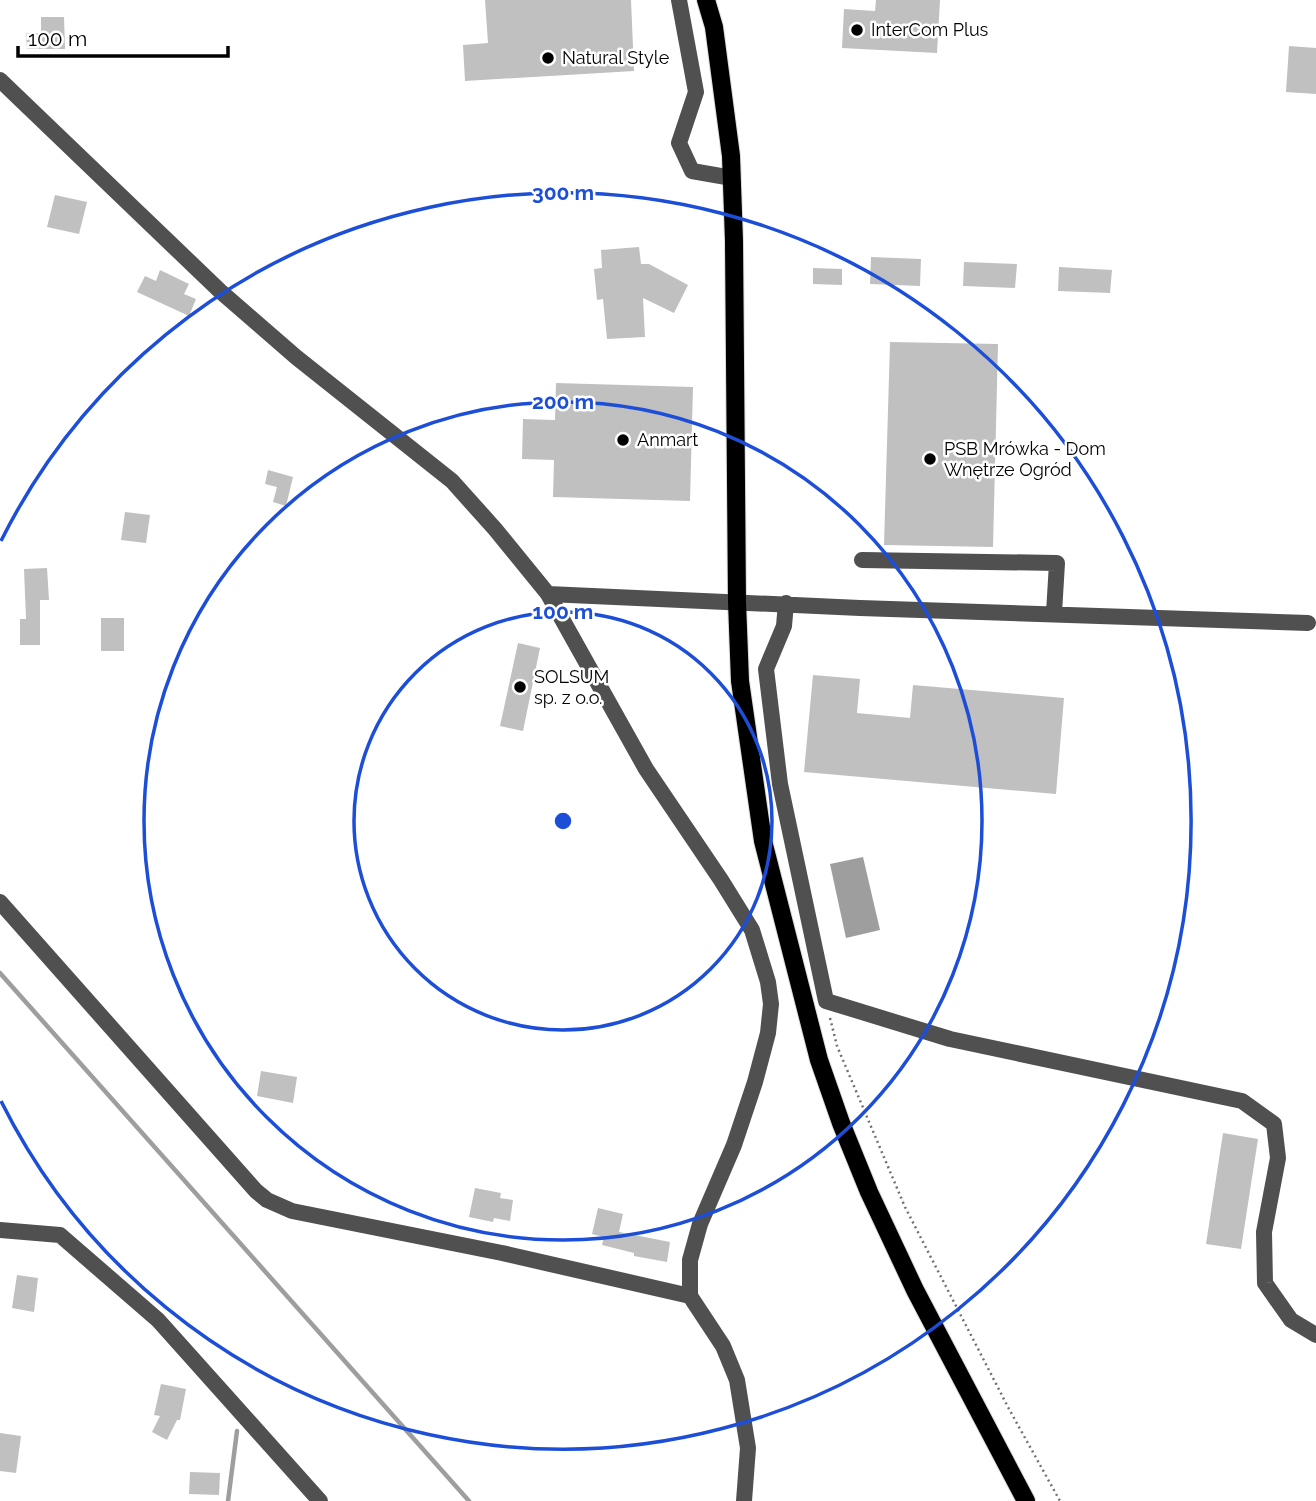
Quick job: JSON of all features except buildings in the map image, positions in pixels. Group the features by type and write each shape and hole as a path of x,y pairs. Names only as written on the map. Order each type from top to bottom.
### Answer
{"main road":[{"path":"706,0 714,27 732,178 740,681 763,841 819,1060 869,1192 909,1278 1026,1501"}],"street":[{"path":"679,0 696,92 679,143 692,171 732,178"},
{"path":"0,80 273,338 452,481 548,594 646,769 722,880 752,930 768,982 771,1004 768,1033 734,1144 700,1224 690,1260 690,1296 723,1346 737,1380 748,1448 744,1501"},
{"path":"862,560 1057,563 1054,613"},
{"path":"548,594 1308,623"},
{"path":"786,603 783,626 766,669 780,784 826,1001 950,1039 1242,1101 1274,1124 1278,1158 1264,1232 1265,1283 1291,1320 1316,1335"},
{"path":"0,902 248,1182 267,1200 292,1211 515,1256 690,1296"},
{"path":"0,1230 60,1235 158,1320 320,1501"}],"path":[{"path":"826,1001 837,1046 905,1207 1009,1409 1060,1501"}],"shaded area":[{"path":"863,857 880,930 846,938 830,864"}],"waterway":[{"path":"0,973 469,1501"},
{"path":"228,1501 237,1431"}],"place":[{"name":"InterCom Plus","path":"857,30"},
{"name":"Natural Style","path":"548,58"},
{"name":"Anmart","path":"623,440"},
{"name":"PSB Mrówka - Dom Wnętrze Ogród","path":"930,459"},
{"name":"SOLSUM sp. z o.o.","path":"520,687"}]}
